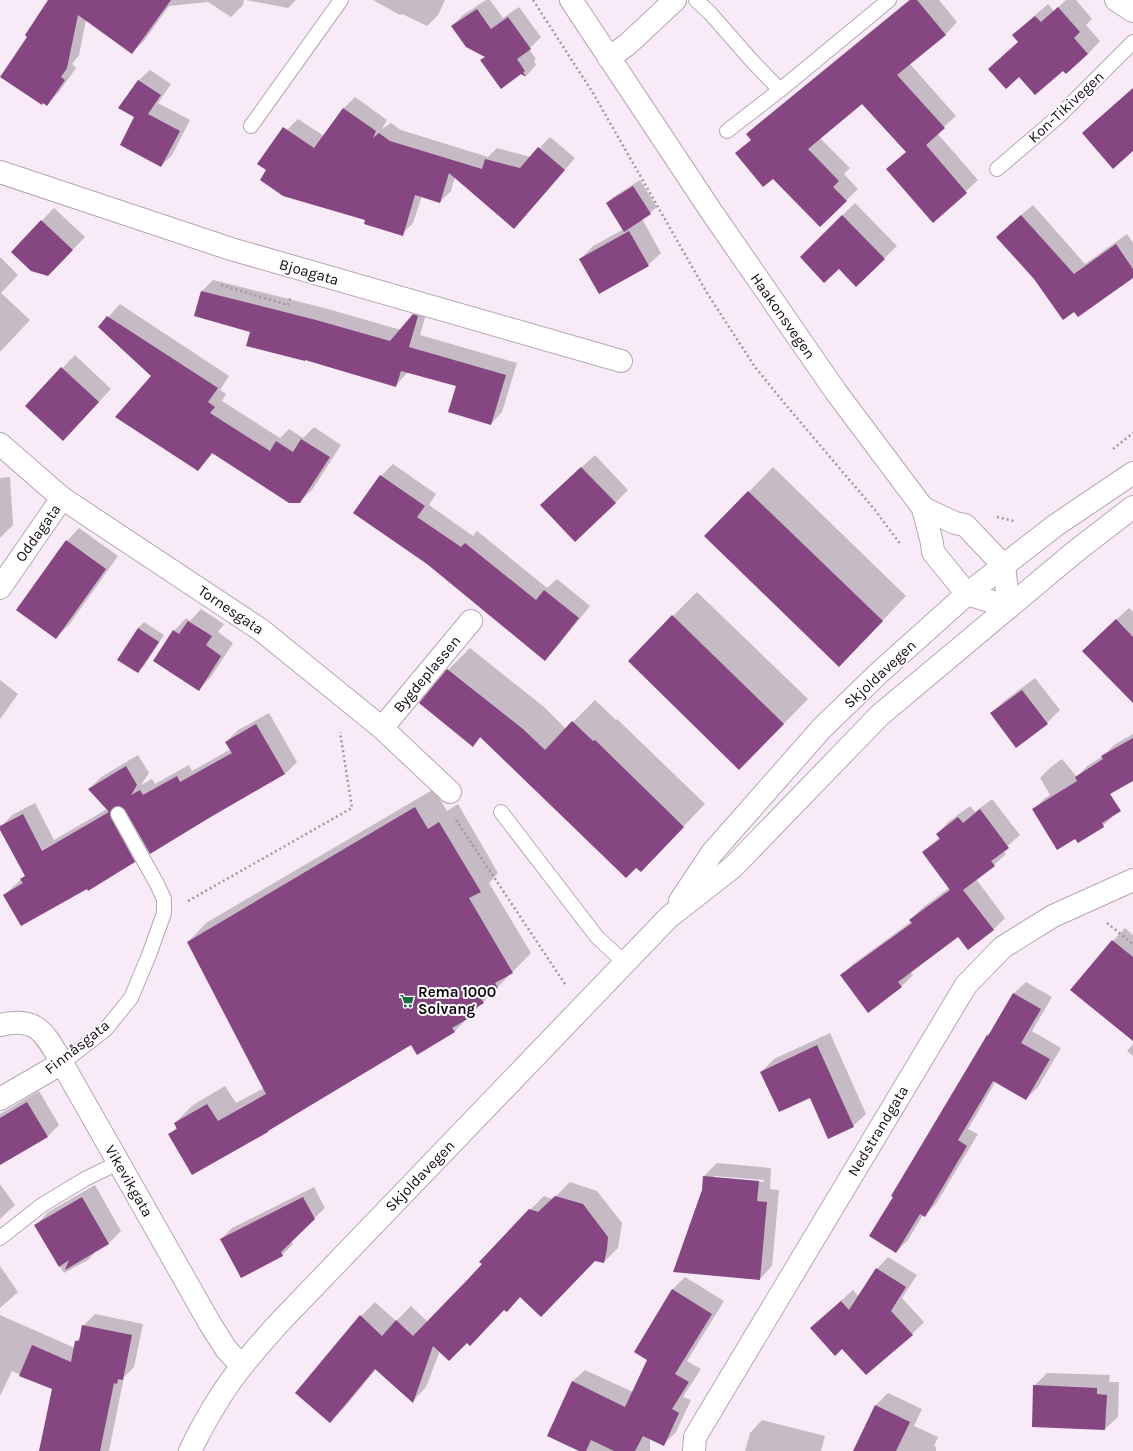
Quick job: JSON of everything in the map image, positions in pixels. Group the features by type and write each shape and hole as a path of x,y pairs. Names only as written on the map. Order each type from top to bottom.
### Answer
{"street":[{"name":"Haakonsvegen","path":"571,0 608,58 711,211 836,392 923,508 955,523 965,525 1004,566"},
{"path":"608,58 628,44 675,0"},
{"path":"1116,0 1133,11"},
{"name":"Bjoagata","path":"0,172 230,249 622,362"},
{"name":"Tornesgata","path":"0,444 62,498 261,630 382,728 450,792"},
{"name":"Skjoldavegen","path":"669,917 712,853 822,728 881,671 967,594 1056,525 1133,473"},
{"name":"Oddagata","path":"0,588 62,498"},
{"name":"Skjoldavegen","path":"190,1451 201,1428 220,1396 242,1366 276,1325 669,917 733,867 880,715 1076,551 1133,507"},
{"path":"923,508 933,552 967,594 1009,607 1004,566"},
{"name":"Bygdeplassen","path":"382,728 471,621"},
{"name":"Nedstrandgata","path":"694,1451 695,1437 966,985 1003,947 1047,920 1133,880"},
{"name":"Vikevikgata","path":"0,1026 11,1023 32,1024 46,1037 209,1322 226,1349 242,1366"},
{"name":"Finnåsgata","path":"0,1099 62,1063"}],"lane":[{"path":"251,126 341,0"},
{"path":"696,0 710,13 780,90"},
{"path":"727,131 780,90 889,0"},
{"name":"Kon-Tikivegen","path":"997,169 1059,116 1133,42"},
{"path":"501,812 597,937 625,963"},
{"path":"118,814 164,899 164,913"},
{"name":"Finnåsgata","path":"62,1063 105,1030 131,998 149,955 164,913"},
{"path":"0,1238 42,1204 85,1179 118,1163"}],"path":[{"path":"533,0 593,92 707,293 756,366 785,404 875,510 903,548"},
{"path":"221,285 288,305 292,293"},
{"path":"164,913 196,897 352,808 332,688"},
{"path":"450,792 453,817 581,1009"}],"building":[{"path":"48,0 171,0 132,54 78,15 67,68 61,77 65,80 47,106 43,103 42,105 0,77 27,37 25,35"},
{"path":"910,0 917,0 946,35 897,75 945,128 926,145 967,193 933,223 886,169 906,152 862,104 808,149 839,181 833,187 847,201 820,227 773,179 763,187 735,153 751,140 746,134"},
{"path":"1058,7 1080,32 1074,38 1088,54 1066,74 1063,71 1035,95 1019,77 1006,89 988,69 1018,42 1012,35 1035,16 1041,22"},
{"path":"477,9 491,29 508,17 531,49 517,59 525,71 523,72 526,77 521,74 501,89 480,60 485,57 466,47 451,26"},
{"path":"138,80 161,95 148,114 180,131 161,167 120,145 134,117 118,108"},
{"path":"1133,88 1133,151 1113,169 1082,133"},
{"path":"343,108 376,131 373,138 379,133 390,141 482,169 485,159 520,168 538,147 565,170 514,229 449,173 440,203 415,195 403,236 364,224 365,220 283,196 260,180 266,170 257,164 283,127 314,148"},
{"path":"633,186 651,214 624,232 606,203"},
{"path":"842,215 885,259 856,287 839,269 824,283 800,257"},
{"path":"1021,215 1074,274 1116,244 1133,269 1133,278 1078,317 1074,312 1063,320 1034,279 996,237"},
{"path":"41,220 73,250 48,276 31,271 11,252"},
{"path":"629,231 649,266 599,294 579,259"},
{"path":"201,291 316,320 390,341 413,314 418,316 409,347 506,375 491,425 448,412 456,386 401,371 396,387 305,360 246,346 250,332 194,316"},
{"path":"107,316 218,388 208,402 215,407 210,413 270,451 276,441 293,452 301,439 330,457 300,503 289,503 212,453 198,471 115,417 151,376 98,327"},
{"path":"61,367 99,402 63,441 25,406"},
{"path":"581,467 616,503 575,542 540,505"},
{"path":"380,475 425,506 417,517 461,547 465,543 536,600 544,590 579,618 545,661 427,564 353,513"},
{"path":"748,491 883,621 839,667 704,536"},
{"path":"66,540 106,569 56,639 16,610"},
{"path":"672,615 784,724 739,770 628,661"},
{"path":"1116,619 1133,637 1133,703 1082,651"},
{"path":"188,621 212,636 206,645 221,656 199,691 153,661 173,630 179,634"},
{"path":"138,628 159,642 138,673 117,660"},
{"path":"447,669 523,729 545,750 572,721 593,741 595,740 684,827 641,872 636,868 626,878 480,737 473,747 419,703"},
{"path":"1022,690 1048,724 1016,748 990,713"},
{"path":"256,724 285,774 150,854 125,810 119,806 114,807 110,813 111,818 135,862 88,891 87,889 21,926 3,895 23,883 20,879 25,876 0,830 0,826 23,814 42,851 109,812 88,789 126,766 137,785 131,795 140,790 143,795 177,776 180,782 232,753 225,742"},
{"path":"1133,738 1133,781 1110,794 1121,811 1102,823 1104,827 1078,843 1075,839 1057,850 1032,809 1077,781 1075,777 1103,759 1101,756"},
{"path":"415,807 428,829 439,822 481,892 469,898 513,973 495,983 498,988 481,999 484,1003 467,1013 469,1018 452,1028 455,1032 417,1055 411,1045 268,1132 192,1175 168,1134 177,1129 174,1123 207,1104 218,1121 266,1094 187,942"},
{"path":"980,809 1009,848 991,861 995,866 963,890 994,930 968,950 958,937 898,982 902,987 868,1013 840,975 912,923 909,920 950,890 922,852 940,839 936,834 958,817 963,823"},
{"path":"1112,940 1133,957 1133,1041 1070,990"},
{"path":"1013,993 1041,1009 1021,1043 1050,1059 1026,1100 993,1081 958,1140 967,1146 925,1217 920,1214 896,1253 869,1236 893,1197 891,1196"},
{"path":"817,1045 854,1127 828,1139 810,1098 779,1112 760,1072"},
{"path":"27,1102 48,1137 0,1165 0,1118"},
{"path":"703,1176 759,1181 757,1201 767,1202 760,1280 673,1272 702,1190"},
{"path":"555,1196 583,1204 608,1237 607,1249 604,1263 595,1261 541,1317 520,1297 507,1312 504,1310 470,1346 467,1343 449,1361 433,1346 413,1403 375,1369 330,1423 295,1393 360,1315 382,1336 396,1320 413,1336 482,1264 479,1262 529,1209 538,1212"},
{"path":"82,1197 109,1244 65,1270 69,1260 59,1267 34,1225"},
{"path":"303,1197 315,1219 281,1252 283,1256 241,1278 220,1239"},
{"path":"876,1268 906,1287 891,1311 913,1335 866,1375 842,1349 835,1356 810,1328 841,1301 849,1310"},
{"path":"672,1289 712,1314 675,1374 689,1382 672,1409 679,1413 664,1446 643,1436 635,1451 614,1451 591,1440 586,1451 579,1451 547,1436 572,1381 625,1407 647,1360 634,1352"},
{"path":"82,1325 132,1335 123,1380 118,1379 117,1384 114,1383 100,1451 39,1451 52,1389 19,1376 32,1345 71,1362 75,1341 79,1341"},
{"path":"1033,1385 1097,1388 1097,1394 1107,1395 1105,1430 1032,1427"},
{"path":"875,1405 910,1422 896,1451 853,1451"}],"place":[{"name":"Rema 1000 Solvang","path":"407,1001"}]}
